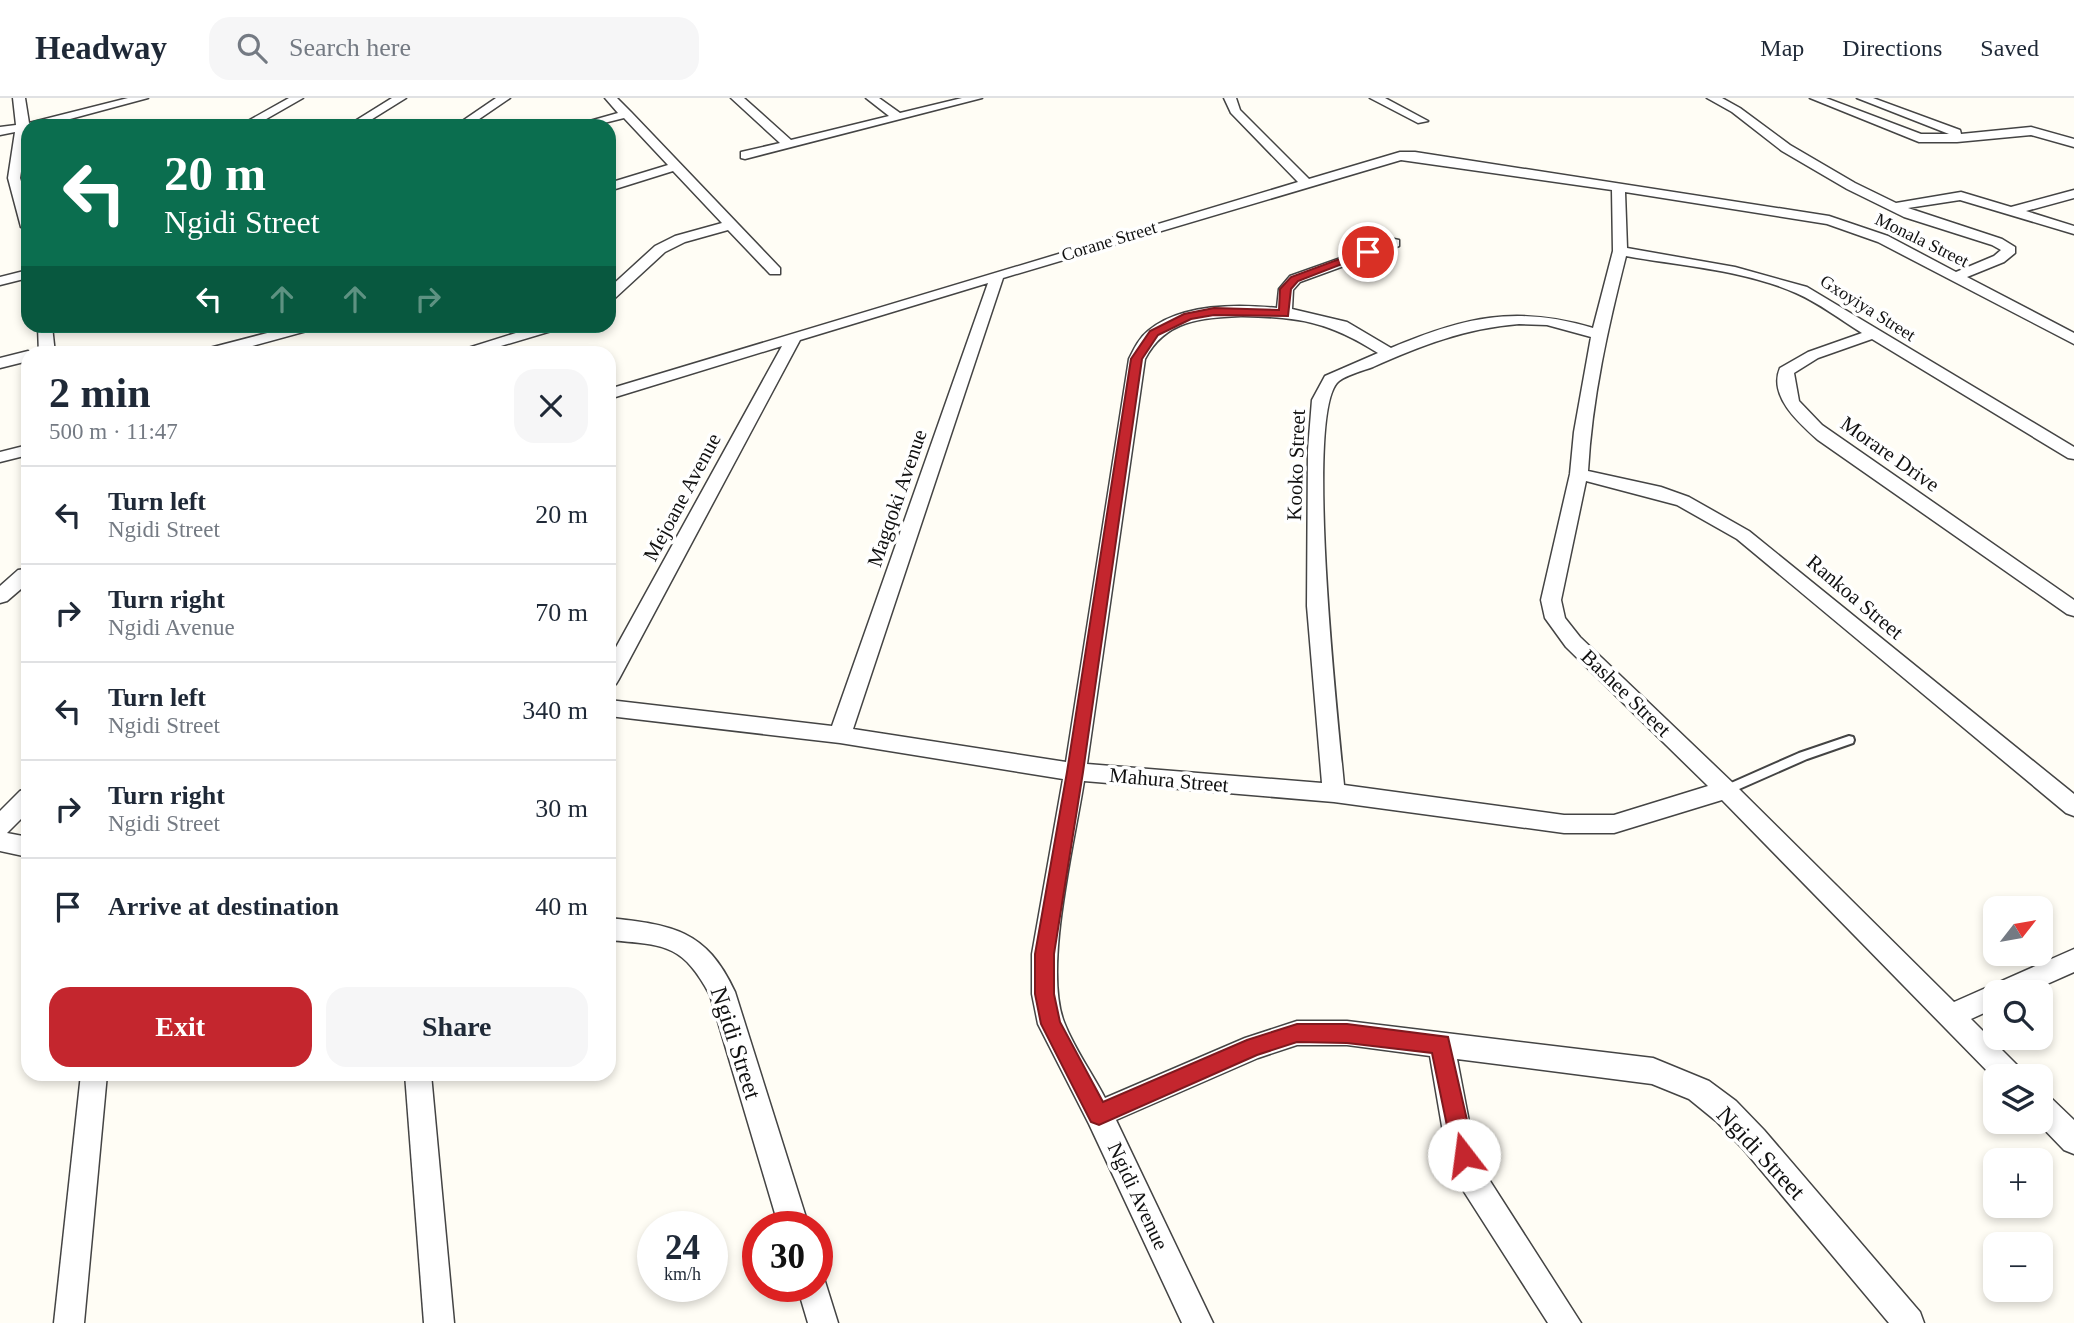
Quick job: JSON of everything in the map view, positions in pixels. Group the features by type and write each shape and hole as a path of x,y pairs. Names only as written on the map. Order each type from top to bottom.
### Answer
{"street":[{"path":"19,98 25,119"},
{"path":"59,119 142,98"},
{"path":"258,119 296,98"},
{"path":"365,119 400,98"},
{"path":"472,119 504,98"},
{"path":"611,98 775,271"},
{"path":"737,98 788,144"},
{"path":"872,98 897,117"},
{"path":"745,155 976,98"},
{"path":"1230,98 1235,111 1307,183"},
{"path":"1376,98 1422,121"},
{"path":"1713,98 1736,110 1786,148 1893,206 1997,242 2010,250 1999,259 1955,277"},
{"path":"1816,98 1907,135 1930,138 1966,137 2031,131 2074,143"},
{"path":"1863,98 1966,137"},
{"path":"607,119 627,114"},
{"path":"0,131 21,128"},
{"path":"21,151 14,178 21,202"},
{"name":"Corane Street","path":"616,392 1399,156 1415,156 1618,187"},
{"path":"616,185 677,166"},
{"path":"0,181 21,176"},
{"name":"Bashee Street","path":"1618,187 1620,251 1599,335 1582,432 1579,474 1551,600 1556,622 1573,642 1726,790 1998,1064"},
{"name":"Monala Street","path":"1618,187 1829,220 1883,239 2074,339"},
{"path":"2008,212 2074,194"},
{"path":"1893,206 1954,195 2074,230"},
{"path":"616,290 670,243 730,225"},
{"path":"1284,314 1286,289 1295,279 1394,243"},
{"name":"Gxoyiya Street","path":"1620,251 1771,279 1802,290 2074,454"},
{"path":"0,281 21,276"},
{"name":"Magqoki Avenue","path":"840,735 997,276"},
{"name":"Ngidi Avenue","path":"1198,1323 1099,1114 1051,1024 1045,994 1044,954 1075,772 1136,359 1154,333 1188,316 1214,312 1310,316 1337,323 1391,354"},
{"name":"Kooko Street","path":"1334,793 1317,606 1316,450 1320,400 1331,379 1436,336 1492,320 1548,321 1599,335"},
{"path":"233,346 282,333"},
{"path":"484,346 529,333"},
{"name":"Morare Drive","path":"1872,334 1813,355 1786,371 1788,398 1802,417 1824,436 2074,609"},
{"name":"Mejoane Avenue","path":"616,666 795,336"},
{"path":"0,363 21,358"},
{"path":"0,457 21,452"},
{"name":"Rankoa Street","path":"1579,474 1661,493 1683,501 1743,535 2074,807"},
{"path":"0,582 21,576"},
{"path":"0,596 21,578"},
{"name":"Mahura Street","path":"616,709 840,735 1075,772 1334,793 1564,824 1614,824 1645,817 1726,790"},
{"path":"0,826 21,804"},
{"path":"0,841 21,846"},
{"name":"Ngidi Street","path":"616,930 662,935 693,947 708,965 722,992 789,1211"},
{"path":"2029,980 2074,960"},
{"path":"1950,1016 1983,1001"},
{"name":"Ngidi Street","path":"1099,1114 1254,1047 1297,1033 1347,1034 1441,1044 1653,1071 1699,1090 1726,1111 1754,1140 1909,1323"},
{"path":"1441,1044 1457,1132 1471,1177 1566,1323"},
{"path":"69,1323 93,1081"},
{"path":"419,1081 439,1323"},
{"path":"2053,1119 2074,1140"},
{"path":"817,1302 823,1323"}],"lane":[{"path":"1726,790 1803,756 1849,740"}],"route":[{"path":"1368,252 1316,270 1288,284 1284,298 1284,314 1214,312 1188,316 1154,333 1136,359 1075,772 1044,954 1045,994 1051,1024 1099,1114 1254,1047 1297,1033 1347,1034 1441,1044 1457,1132 1464,1155"}]}
